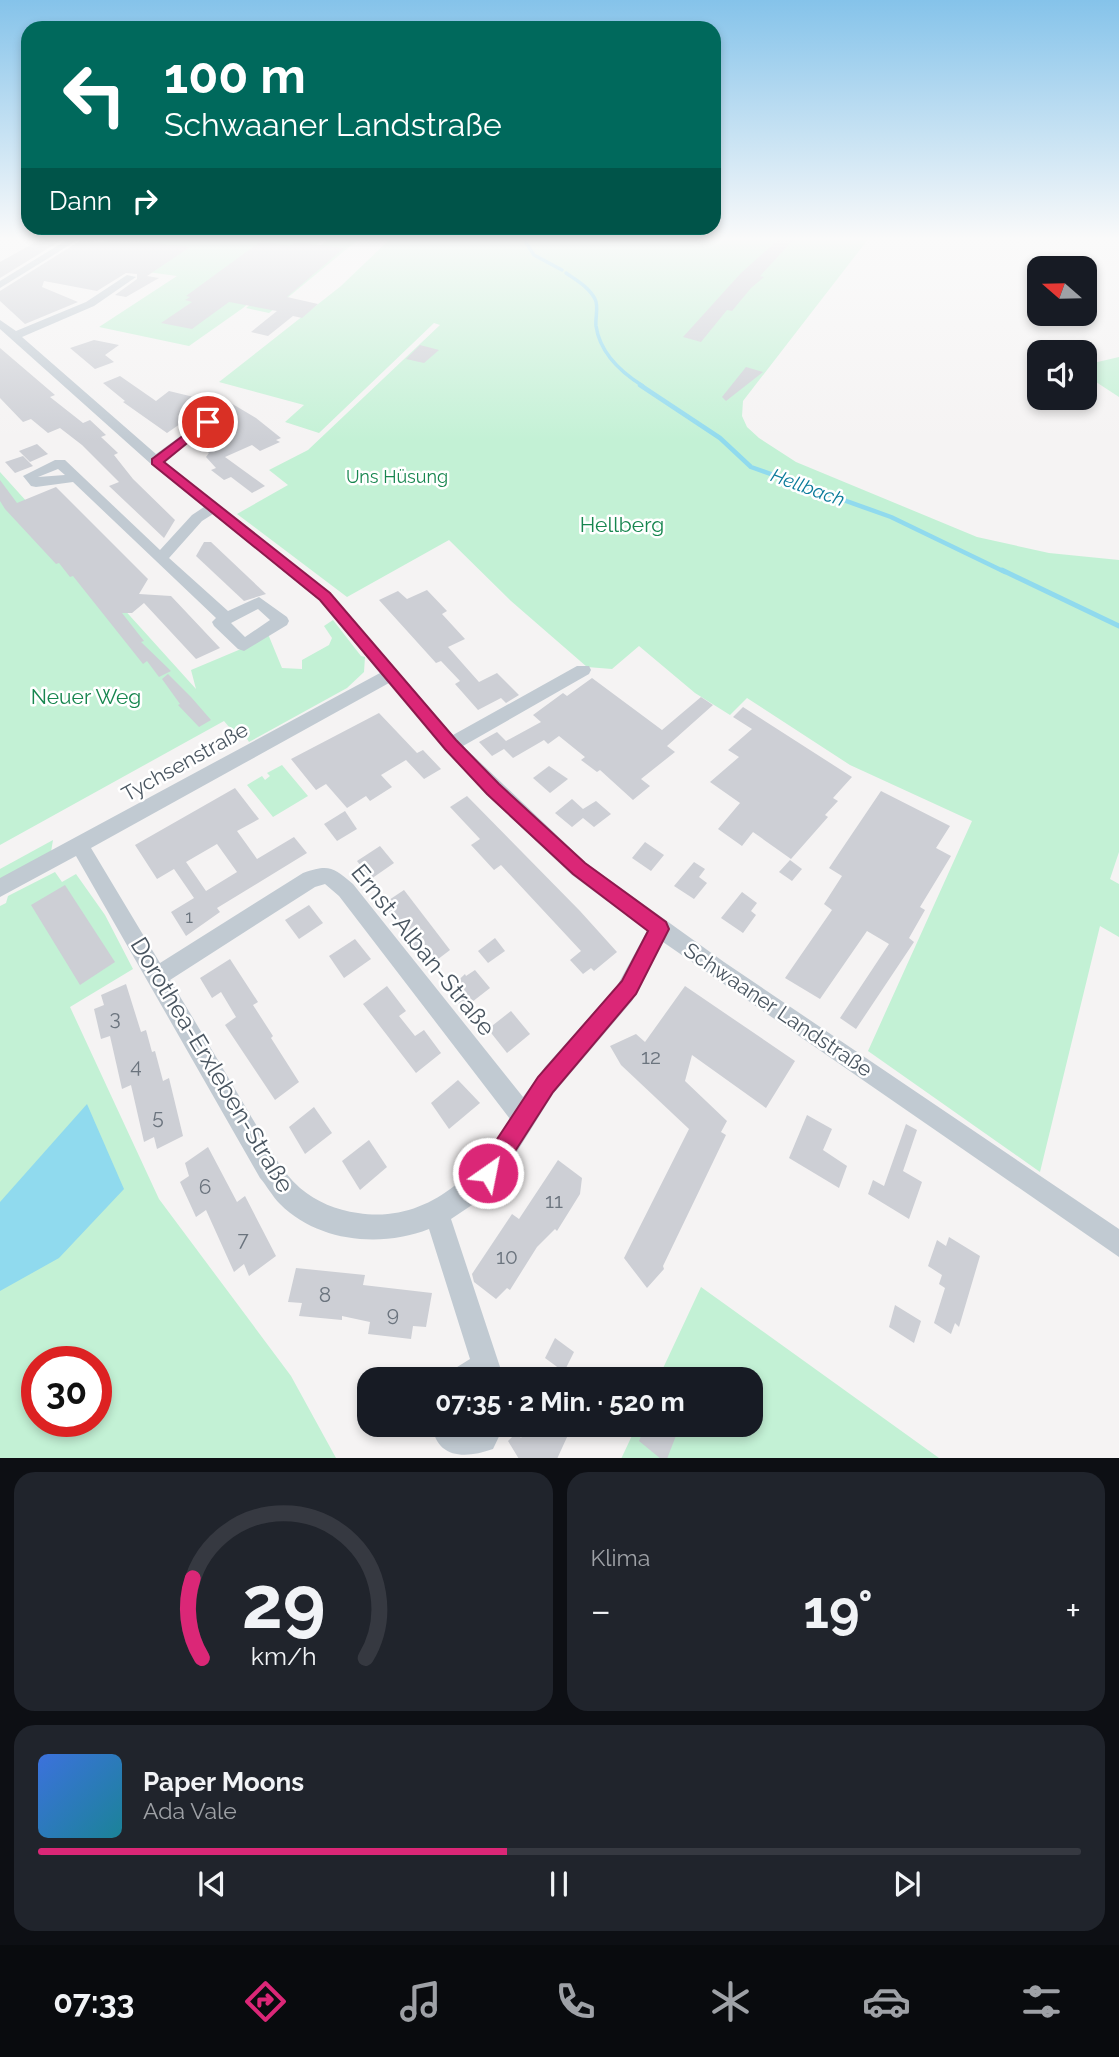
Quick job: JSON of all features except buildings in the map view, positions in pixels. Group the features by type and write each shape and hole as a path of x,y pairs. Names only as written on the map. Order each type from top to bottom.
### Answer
{"street":[{"path":"15,336 83,306"},
{"name":"Schwaaner Landstraße","path":"0,323 156,461 325,597 451,745 493,789 569,860 660,929 1119,1244"},
{"path":"156,461 208,422"},
{"path":"75,478 226,619"},
{"path":"160,558 176,546 195,518 213,508"},
{"path":"451,745 583,670"},
{"name":"Tychsenstraße","path":"0,888 392,674"},
{"name":"Dorothea-Erxleben-Straße","path":"80,846 269,1169 290,1196 317,1215 361,1227 388,1227 437,1215 461,1200 488,1173 523,1116 562,1064 629,987 660,929"},
{"name":"Ernst-Alban-Straße","path":"157,977 310,879 328,875 345,890 523,1116"},
{"path":"437,1215 478,1367"},
{"path":"453,1437 462,1445 484,1437"}],"green space":[{"path":"131,306 245,306 189,346 99,327"},
{"path":"248,306 277,306 269,313 246,308"},
{"name":"Hellberg","path":"316,306 816,306 743,401 742,416 747,427 759,438 796,462 977,537 1049,553 1119,560 1119,852 1110,879 1119,884 1119,937 1100,926 1040,1172 868,1051 972,821 850,765 747,698 730,715 695,693 639,646 612,669 587,667 511,601 449,540 347,597 237,514 288,485 269,470 308,450 440,325 434,323 319,433 285,422 304,405 219,382"},
{"path":"1119,357 1119,397 1097,383 1097,362"},
{"name":"Neuer Weg","path":"0,472 196,689 191,670 241,649 268,634 282,668 302,669 302,660 329,645 332,638 324,626 333,620 361,656 365,657 364,672 347,688 249,742 246,737 240,740 224,721 0,845"},
{"path":"282,765 308,796 273,817 247,785 262,776 265,780 270,776 267,773"},
{"path":"53,840 51,852 0,880 0,869"},
{"path":"55,872 62,882 76,874 105,915 133,969 70,1007 159,1199 291,1376 336,1458 0,1458 0,906 6,903 8,896"},
{"path":"701,1287 939,1458 621,1458 631,1437 763,1437 763,1367 664,1367"}],"water":[{"path":"87,1104 124,1189 59,1258 0,1291 0,1202"}],"waterway":[{"name":"Hellbach","path":"597,306 596,326 602,345 620,368 643,386"},
{"name":"Hellbach","path":"640,385 720,438 751,467 891,517 1005,572"},
{"name":"Hellbach","path":"1002,570 1119,626"}],"route":[{"path":"208,422 156,461 325,597 342,613 451,745 493,789 579,869 660,929 647,948 636,976 618,1003 562,1064 523,1116 488,1173"}],"park label":[{"name":"Uns Hüsung","path":"397,477"}]}
